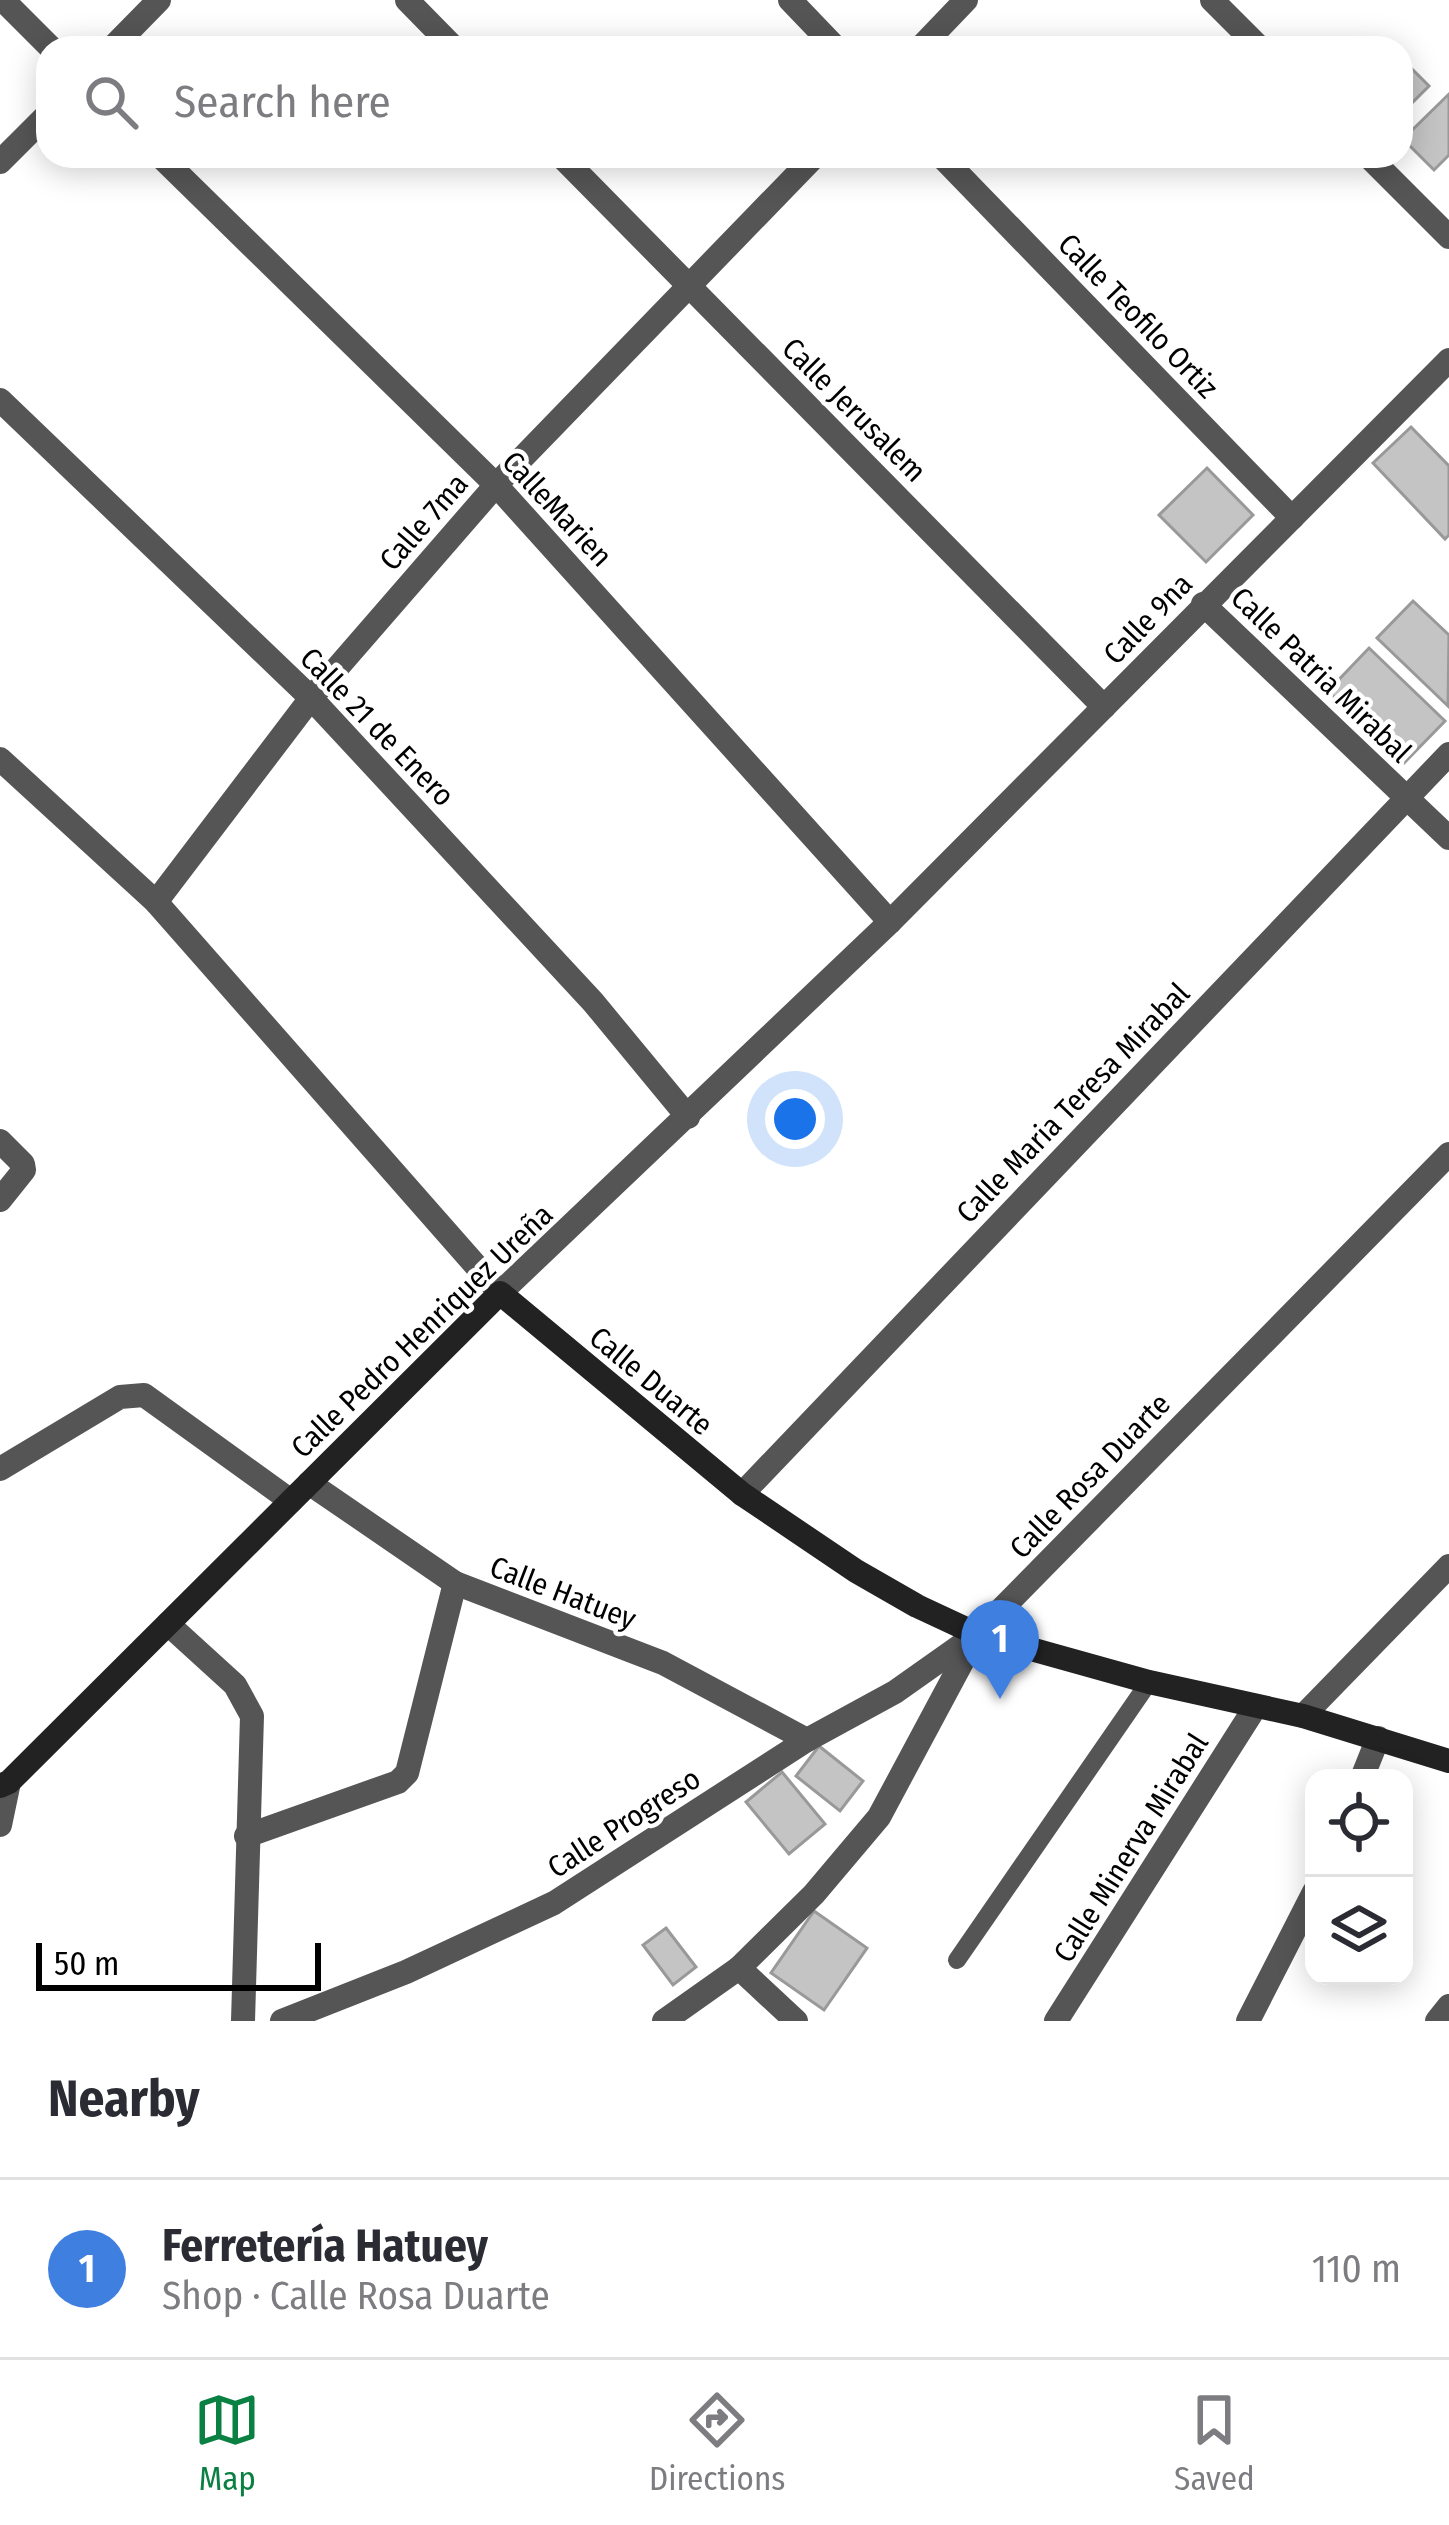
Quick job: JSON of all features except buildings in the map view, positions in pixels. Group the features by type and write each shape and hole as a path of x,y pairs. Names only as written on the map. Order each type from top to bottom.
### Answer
{"street":[{"path":"3,0 39,36"},
{"path":"124,36 159,0"},
{"path":"407,0 442,36"},
{"path":"790,0 824,36"},
{"path":"932,36 966,0"},
{"path":"1211,0 1247,36"},
{"path":"0,162 36,125"},
{"name":"CalleMarien","path":"172,168 496,485 890,922"},
{"name":"Calle Jerusalem","path":"573,168 1104,707"},
{"name":"Calle 7ma","path":"157,902 311,698 496,485 803,168"},
{"name":"Calle Teofilo Ortiz","path":"953,168 1292,518"},
{"path":"1379,168 1449,238"},
{"name":"Calle 9na","path":"890,922 1449,360"},
{"name":"Calle 21 de Enero","path":"0,400 311,698 593,1003 688,1117"},
{"name":"Calle Patria Mirabal","path":"1204,604 1449,838"},
{"name":"Calle Maria Teresa Mirabal","path":"742,1494 1449,754"},
{"name":"Calle Duarte","path":"0,759 157,902 500,1293 742,1494 856,1571 977,1634 1149,1682 1303,1716 1449,1760"},
{"name":"Calle Pedro Henriquez Ureña","path":"4,1784 500,1293 890,922"},
{"path":"0,1141 24,1170 0,1200"},
{"name":"Calle Rosa Duarte","path":"664,2021 740,1968 814,1894 878,1817 977,1634 1449,1154"},
{"name":"Calle Hatuey","path":"0,1469 120,1397 144,1395 454,1583 663,1663 807,1740"},
{"path":"1303,1716 1449,1566"},
{"path":"246,1836 407,1774 454,1583"},
{"path":"168,1624 235,1685 252,1716 243,2021"},
{"name":"Calle Progreso","path":"282,2021 406,1972 554,1904 807,1740 896,1692 977,1634"},
{"name":"Calle Minerva Mirabal","path":"1057,2021 1256,1706"},
{"path":"1366,1769 1378,1738"},
{"path":"0,1825 4,1784"},
{"path":"1248,2021 1305,1910"},
{"path":"740,1968 796,2021"},
{"path":"1437,2021 1449,2006"}],"lane":[{"path":"957,1960 1149,1682"}],"place":[{"name":"Ferretería Hatuey","path":"1000,1699"}]}
